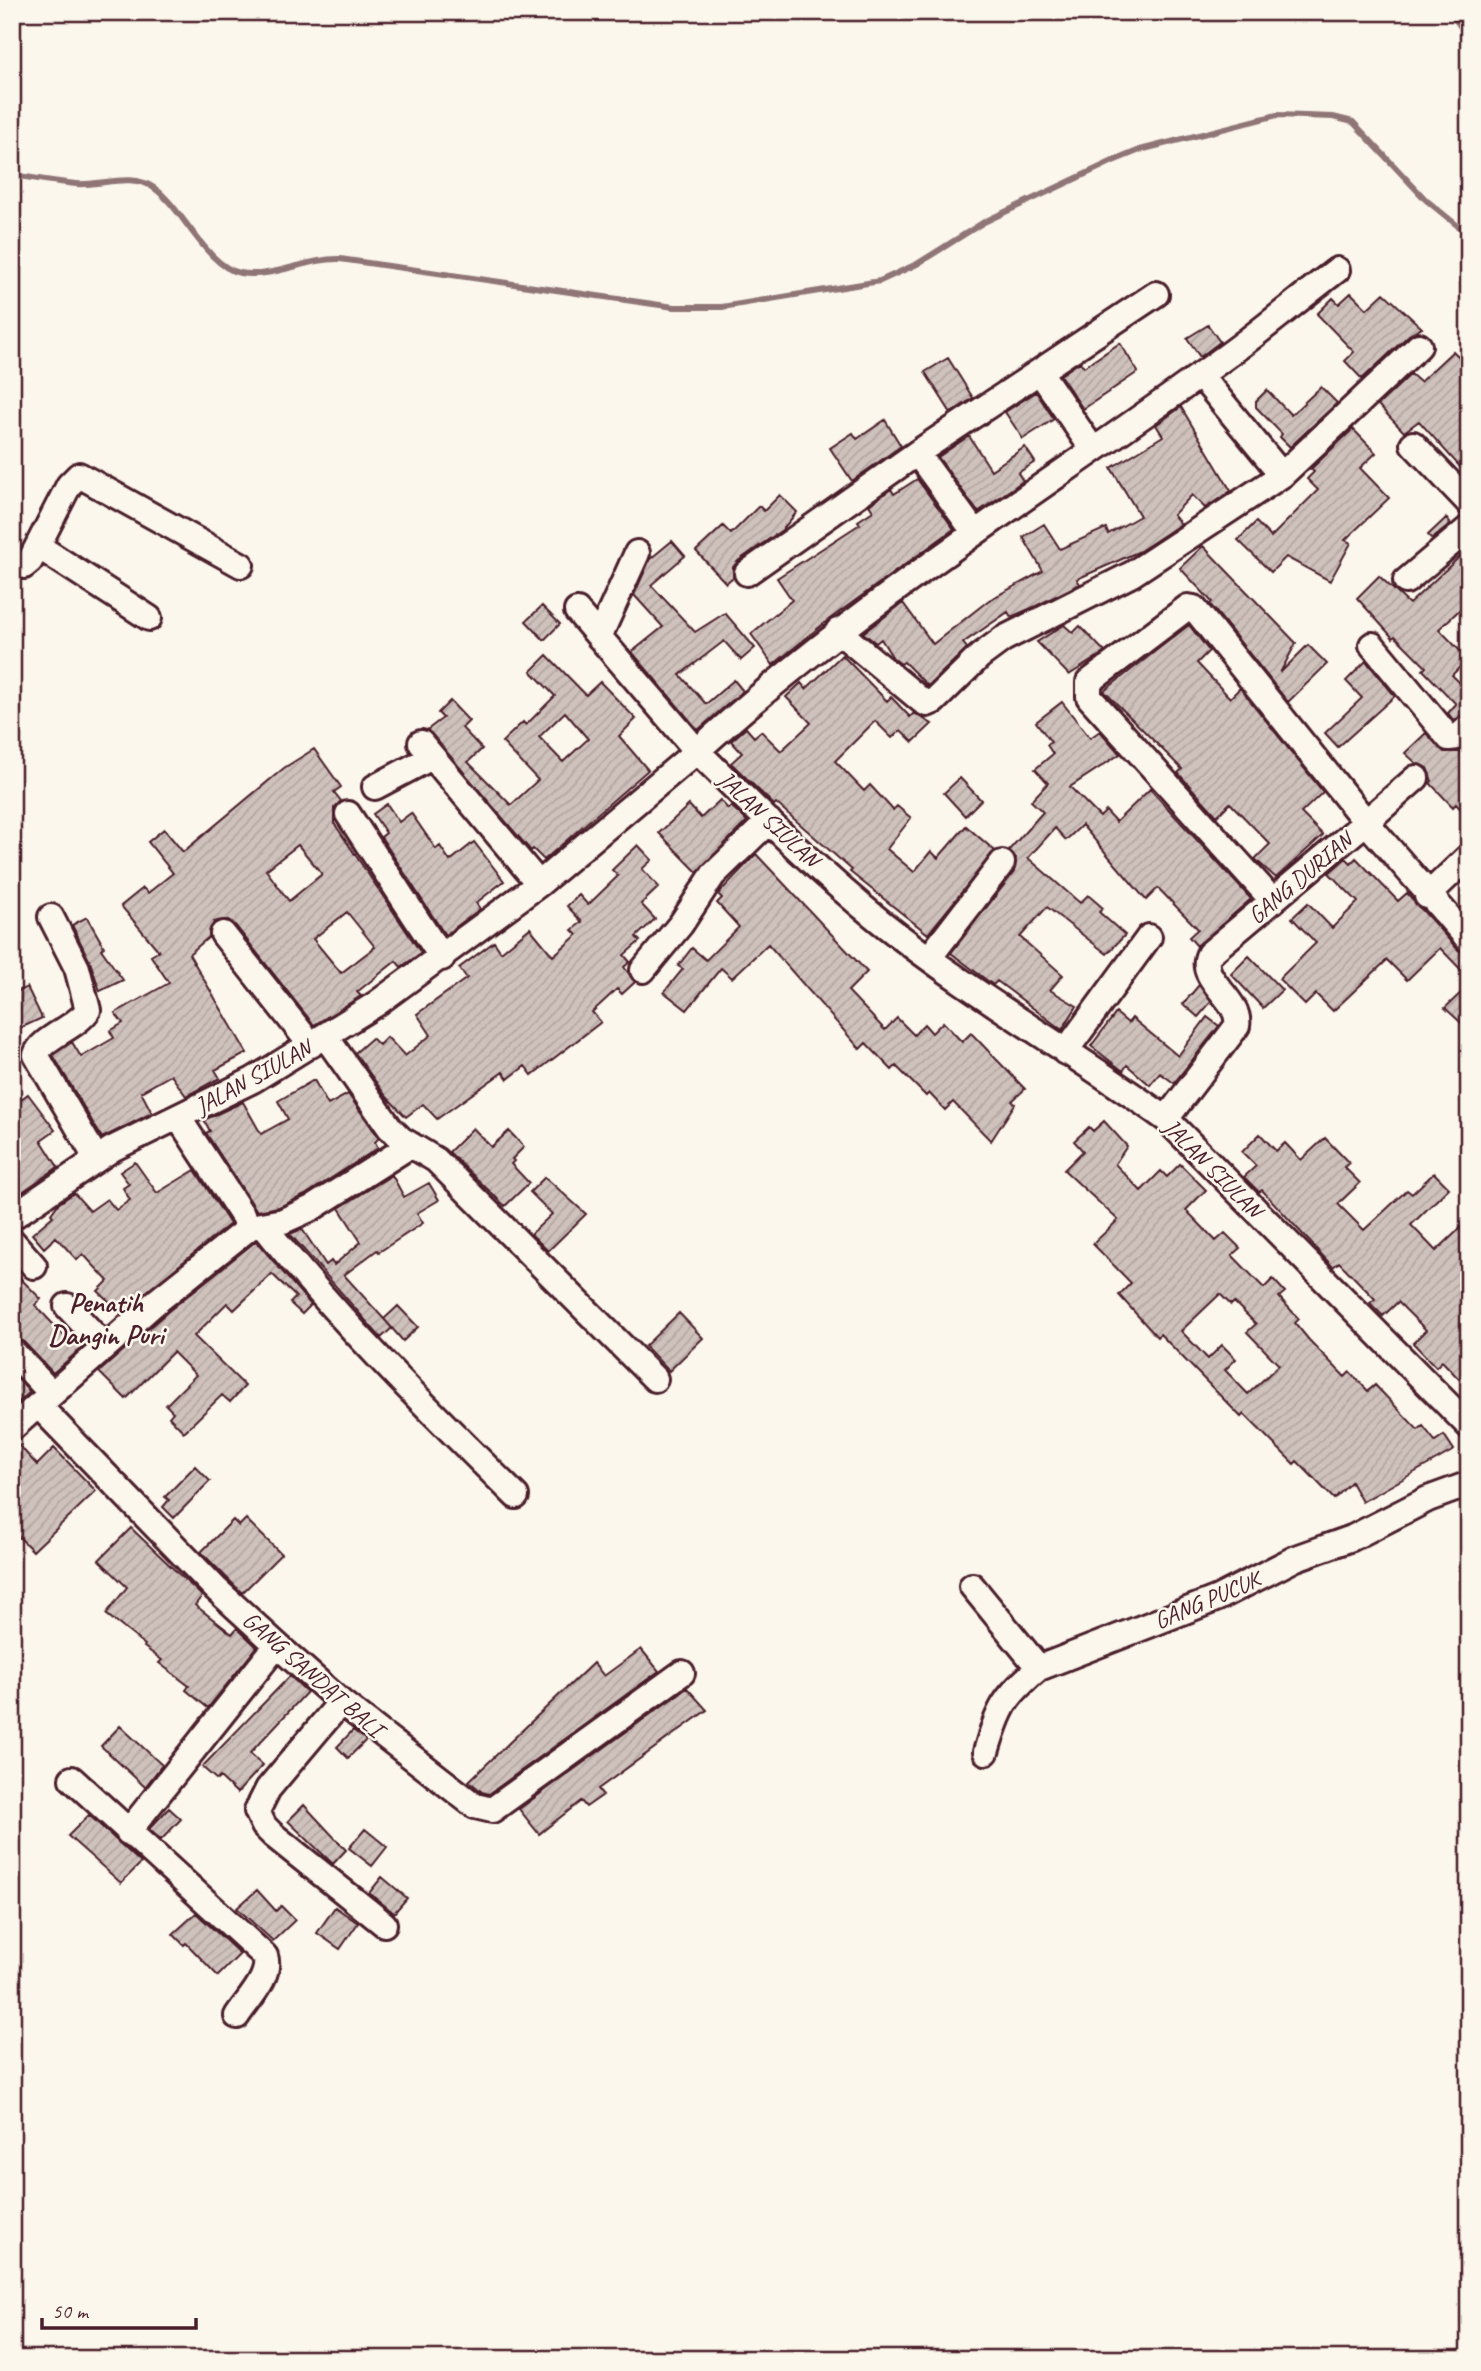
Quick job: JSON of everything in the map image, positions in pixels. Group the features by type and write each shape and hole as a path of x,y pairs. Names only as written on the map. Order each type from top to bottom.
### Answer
{"street":[{"path":"577,611 697,751 762,691 838,631 1200,375 1337,270"},
{"path":"747,573 916,453 1156,294"},
{"path":"838,631 927,704 934,701 980,656 1003,639 1132,574 1282,475 1419,346"},
{"path":"1040,372 1093,450"},
{"path":"1200,375 1282,475"},
{"path":"1413,444 1469,503"},
{"path":"916,453 975,533"},
{"path":"12,564 24,566 38,546 68,485 79,475 241,565"},
{"path":"1406,581 1469,528"},
{"path":"38,546 149,618"},
{"path":"599,637 638,553"},
{"name":"GANG DURIAN","path":"1166,1119 1237,1026 1235,1010 1206,970 1205,962 1209,954 1273,901 1366,822 1194,608 1183,608 1089,682 1089,697 1273,901"},
{"path":"1372,645 1448,738 1458,737 1469,727"},
{"path":"375,787 427,750 539,884"},
{"name":"JALAN SIULAN","path":"14,1213 96,1158 253,1080 319,1041 442,958 539,884 697,751 878,920 1065,1052 1116,1082 1166,1119 1469,1426"},
{"path":"1416,778 1366,822 1427,896 1469,940"},
{"path":"348,814 442,958"},
{"path":"643,970 681,924 713,874 769,821"},
{"path":"1427,896 1469,856"},
{"path":"929,958 1002,863"},
{"path":"51,917 77,968 88,1010 77,1023 41,1046 36,1055 96,1158"},
{"path":"223,934 319,1041 390,1128 436,1160 655,1379"},
{"path":"1065,1052 1149,937"},
{"path":"178,1117 256,1226 516,1496"},
{"path":"12,1428 156,1302 256,1226 283,1221 312,1208 411,1145"},
{"path":"12,1241 34,1266"},
{"path":"67,1306 105,1347"},
{"name":"GANG SANDAT BALI","path":"12,1351 45,1400 216,1588 341,1702 475,1806 492,1810 682,1673"},
{"name":"GANG PUCUK","path":"1039,1668 1218,1598 1296,1558 1352,1538 1428,1499 1469,1484"},
{"path":"972,1586 1039,1668 1018,1685 1002,1704 986,1752"},
{"path":"128,1832 276,1645"},
{"path":"341,1702 268,1789 257,1811 264,1826 273,1835 384,1924"},
{"path":"72,1779 265,1956 268,1965 265,1974 237,2016"}],"building":[{"path":"1351,293 1367,309 1384,293 1422,328 1409,335 1362,379 1345,361 1354,352 1317,314 1333,298 1339,304"},
{"path":"1208,325 1220,342 1200,357 1187,338"},
{"path":"1120,343 1138,372 1083,409 1060,375 1080,362 1084,367"},
{"path":"1453,351 1469,367 1469,477 1419,421 1404,432 1378,405 1411,374 1420,382"},
{"path":"948,358 973,398 951,413 925,372"},
{"path":"1321,387 1337,403 1290,447 1280,437 1282,434 1256,407 1256,401 1267,390 1291,415"},
{"path":"1036,392 1054,419 1023,439 1005,412"},
{"path":"1181,407 1231,491 1205,508 1192,495 1173,515 1181,524 1140,551 1077,579 1080,584 1036,606 1011,617 1008,612 963,643 967,648 928,686 904,662 901,664 893,658 881,639 876,643 863,633 903,603 933,644 989,600 1043,571 1023,537 1044,524 1060,549 1106,528 1108,534 1140,516 1111,468 1163,436 1156,425"},
{"path":"885,420 901,446 852,481 830,448 853,433 857,439"},
{"path":"1353,429 1376,453 1360,468 1389,498 1345,540 1351,543 1330,581 1286,557 1271,572 1238,540 1256,522 1271,537 1318,490 1307,479 1314,472 1311,469"},
{"path":"969,436 991,470 1025,447 1035,462 1018,473 1023,481 978,512 938,457"},
{"path":"917,479 954,529 827,621 773,665 751,634 792,600 777,578 860,524 858,521 873,511 869,505 891,489 894,494"},
{"path":"780,495 797,512 782,530 738,561 733,567 733,577 726,583 696,551 723,526 731,534 759,506 764,511"},
{"path":"1446,518 1451,524 1432,539 1428,535"},
{"path":"672,541 685,556 651,585 695,632 725,613 755,648 741,660 724,641 680,675 706,704 734,680 743,691 698,730 632,652 663,627 634,595 650,559"},
{"path":"1203,546 1296,643 1280,673 1308,645 1327,664 1288,702 1210,604 1212,602 1180,568"},
{"path":"1469,548 1469,601 1439,629 1468,659 1452,675 1469,692 1469,713 1454,721 1448,713 1456,704 1423,670 1426,667 1395,636 1393,638 1357,598 1379,576 1409,604"},
{"path":"542,606 560,624 544,640 526,621"},
{"path":"1064,625 1073,633 1080,626 1105,652 1069,675 1037,642"},
{"path":"1189,625 1209,651 1197,663 1230,698 1240,688 1323,792 1301,813 1323,835 1276,878 1255,859 1270,844 1230,803 1217,816 1178,773 1182,769 1104,691"},
{"path":"547,655 586,695 600,682 636,719 619,736 648,770 544,860 533,849 531,851 427,730 443,718 438,713 450,701 469,721 462,728 482,749 468,762 511,805 538,780 502,742 523,722 526,725 555,696 531,671","holes":["565,712 588,739 563,762 539,737"]},
{"path":"842,655 887,701 891,697 910,717 914,713 932,724 913,742 901,730 892,738 875,721 835,761 864,791 870,785 893,810 897,806 911,818 887,849 914,872 931,851 938,858 966,826 995,851 928,934 850,872 852,870 776,803 774,805 731,763 742,753 731,741 746,728 754,737 761,731 781,751 811,723 786,697 801,683 806,689"},
{"path":"1366,661 1395,696 1338,747 1325,733 1362,698 1346,681"},
{"path":"1062,702 1090,738 1100,731 1120,754 1070,787 1100,817 1106,811 1116,822 1150,789 1251,899 1197,946 1189,937 1198,929 1158,888 1146,900 1082,825 1066,840 1055,828 1028,858 1080,903 1088,895 1103,908 1099,912 1125,935 1107,954 1047,907 1020,937 1063,975 1050,990 1077,1006 1062,1030 997,981 993,985 951,953 1014,872 1016,858 1009,850 1043,812 1031,801 1048,783 1035,769 1053,754 1047,745 1051,742 1036,722"},
{"path":"1426,733 1444,752 1460,752 1469,747 1469,818 1456,804 1453,807 1430,783 1432,781 1427,768 1405,753"},
{"path":"314,749 341,787 334,792 341,801 334,808 334,823 421,953 401,967 396,961 357,992 361,996 314,1025 235,925 228,920 214,922 209,937 189,954 247,1053 215,1070 220,1078 186,1096 171,1075 141,1092 152,1113 102,1138 53,1055 72,1042 81,1057 114,1038 110,1031 123,1023 115,1013 169,983 151,956 159,951 121,906 143,888 148,893 173,873 148,842 164,829 183,852 284,768","holes":["298,845 322,874 289,901 266,870","347,912 375,947 341,973 313,939"]},
{"path":"960,778 981,800 965,816 944,793"},
{"path":"720,800 728,809 731,806 747,821 697,872 659,833 689,805 701,818"},
{"path":"387,804 399,822 411,813 436,849 440,846 450,861 474,842 504,881 476,903 480,909 445,935 381,837 386,833 373,814"},
{"path":"638,845 652,860 642,869 659,887 641,904 655,919 636,937 640,941 624,955 630,962 624,967 635,982 622,994 617,989 592,1012 601,1022 532,1075 525,1066 508,1079 503,1072 437,1119 423,1104 406,1117 386,1096 355,1053 372,1038 379,1045 387,1037 405,1056 431,1035 417,1014 467,978 459,968 494,942 501,952 530,928 553,956 577,935 572,930 582,922 567,906 579,895 588,905 618,876 612,870"},
{"path":"756,854 867,972 848,991 885,1030 897,1018 914,1035 924,1024 932,1033 943,1022 962,1042 971,1033 1025,1089 1012,1101 1015,1104 991,1141 953,1102 945,1110 929,1093 926,1096 896,1066 892,1070 866,1043 860,1049 768,944 732,978 721,968 687,1010 664,992 683,969 678,966 692,948 706,960 739,927 717,903 722,898 718,894"},
{"path":"1346,858 1351,863 1356,858 1398,901 1407,893 1458,950 1469,954 1469,978 1440,948 1407,980 1387,960 1333,1011 1316,994 1305,1005 1279,979 1316,943 1292,918 1308,903 1332,928 1358,902 1329,873"},
{"path":"87,917 104,947 101,949 123,980 100,991 90,962 72,925"},
{"path":"1249,956 1282,990 1263,1008 1231,974"},
{"path":"1199,985 1211,1002 1198,1017 1183,1004"},
{"path":"1469,985 1469,1030 1445,1008"},
{"path":"27,987 42,1018 12,1032 12,994"},
{"path":"1116,1013 1128,1023 1132,1018 1178,1056 1207,1017 1219,1026 1174,1083 1160,1073 1150,1085 1127,1065 1123,1071 1091,1046"},
{"path":"314,1080 328,1105 348,1094 379,1138 375,1142 378,1148 305,1195 279,1207 257,1211 206,1133 210,1131 204,1120 243,1102 261,1134 288,1119 278,1101"},
{"path":"28,1094 55,1130 41,1140 58,1167 12,1199 12,1106"},
{"path":"1104,1121 1127,1146 1115,1164 1141,1191 1161,1171 1167,1177 1180,1164 1206,1190 1186,1210 1216,1241 1225,1233 1240,1248 1232,1255 1264,1288 1273,1279 1285,1292 1279,1297 1299,1319 1295,1323 1309,1340 1345,1377 1350,1372 1368,1391 1375,1385 1418,1430 1423,1426 1435,1441 1444,1435 1454,1450 1362,1502 1351,1482 1334,1499 1297,1461 1294,1464 1244,1414 1241,1417 1160,1334 1157,1337 1119,1295 1131,1283 1093,1244 1118,1220 1064,1170 1083,1151 1074,1141 1089,1127 1093,1131","holes":["1220,1294 1231,1305 1234,1302 1256,1324 1247,1332 1279,1365 1248,1394 1225,1370 1236,1359 1222,1345 1208,1359 1181,1331"]},
{"path":"473,1128 491,1147 509,1131 524,1147 512,1159 514,1161 511,1164 529,1183 505,1206 449,1152"},
{"path":"1260,1134 1276,1151 1285,1143 1301,1160 1325,1138 1349,1163 1344,1167 1360,1183 1338,1204 1364,1230 1407,1190 1412,1194 1434,1173 1449,1188 1411,1225 1436,1251 1469,1220 1469,1369 1459,1379 1442,1361 1436,1367 1413,1343 1426,1330 1398,1302 1383,1316 1370,1303 1375,1299 1339,1262 1333,1267 1262,1190 1259,1192 1244,1177 1256,1166 1242,1152"},
{"path":"135,1162 157,1193 195,1170 230,1224 121,1313 98,1291 108,1281 83,1254 77,1260 56,1237 44,1248 32,1234 53,1216 51,1214 58,1204 74,1193 90,1211 107,1199 116,1210 130,1200 123,1188 129,1184 120,1172"},
{"path":"392,1175 404,1197 429,1183 439,1200 417,1213 423,1223 379,1252 377,1250 344,1275 392,1328 381,1338 290,1234 302,1229 326,1265 331,1261 334,1265 361,1242 339,1208"},
{"path":"545,1177 586,1214 548,1251 531,1234 552,1214 530,1192"},
{"path":"256,1241 311,1305 302,1314 290,1303 296,1297 272,1274 234,1310 227,1303 194,1336 245,1386 230,1402 222,1395 184,1432 169,1417 173,1412 166,1405 196,1375 173,1352 126,1399 99,1372 166,1313"},
{"path":"12,1270 41,1299 35,1305 70,1342 75,1337 84,1346 53,1373 23,1341 12,1337"},
{"path":"398,1306 418,1327 403,1341 384,1319"},
{"path":"679,1313 703,1338 669,1371 645,1346"},
{"path":"12,1373 30,1392 12,1408"},
{"path":"16,1442 37,1465 54,1448 96,1491 33,1551 12,1530 12,1443"},
{"path":"195,1466 210,1481 174,1518 163,1507 169,1500 165,1497"},
{"path":"246,1519 281,1554 242,1593 201,1552 233,1520 239,1526"},
{"path":"131,1528 202,1596 195,1605 232,1634 237,1628 257,1647 208,1708 186,1690 189,1686 159,1663 162,1660 106,1614 127,1587 99,1560"},
{"path":"641,1649 659,1671 489,1794 482,1792 469,1781 593,1663 604,1676"},
{"path":"290,1676 307,1692 250,1753 263,1765 237,1793 220,1777 217,1780 202,1767"},
{"path":"687,1688 707,1710 598,1789 603,1795 586,1807 581,1801 539,1834 519,1809"},
{"path":"120,1726 162,1765 145,1787 101,1746"},
{"path":"353,1730 366,1740 348,1758 337,1747"},
{"path":"304,1805 346,1850 333,1864 288,1821"},
{"path":"169,1808 181,1819 161,1840 149,1829"},
{"path":"89,1815 141,1863 121,1883 68,1836"},
{"path":"365,1829 387,1847 372,1866 349,1848"},
{"path":"382,1877 407,1898 394,1913 369,1893"},
{"path":"257,1890 276,1911 281,1906 295,1920 273,1941 237,1908"},
{"path":"335,1907 358,1923 340,1949 317,1933"},
{"path":"196,1913 240,1954 218,1976 186,1943 184,1945 173,1934"}],"waterway":[{"path":"1450,12 1469,38"},
{"path":"12,175 76,184 126,180 145,183 164,197 216,259 240,273 264,273 340,259 674,307 722,307 880,281 917,264 984,222 1113,161 1140,150 1277,115 1333,117 1353,122 1426,200 1458,226 1469,229"}],"district":[{"name":"Penatih Dangin Puri","path":"106,1318"}]}
